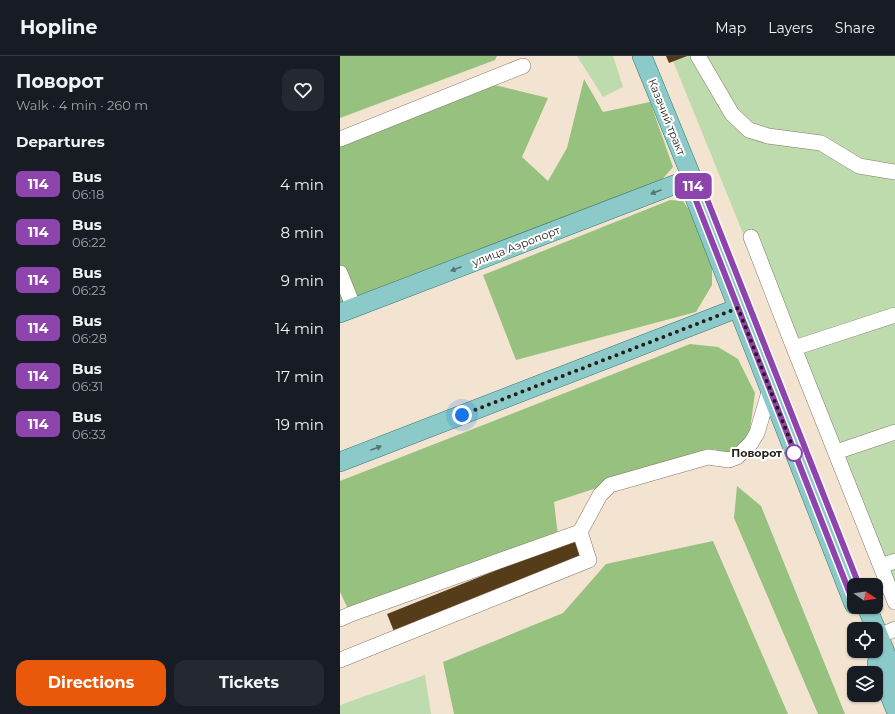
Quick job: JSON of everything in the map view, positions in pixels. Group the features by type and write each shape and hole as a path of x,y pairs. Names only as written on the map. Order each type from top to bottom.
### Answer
{"main road":[{"name":"Казачий тракт","path":"642,56 692,178"},
{"path":"692,178 695,198 847,586"},
{"path":"692,178 705,194 856,578"},
{"name":"улица Аэропорт","path":"347,310 692,178"},
{"path":"340,462 738,308"},
{"path":"861,614 867,622"},
{"path":"883,648 895,677"},
{"path":"883,657 895,708"}],"lane":[{"path":"698,56 732,114 749,130 768,136 821,143 859,166 895,172"},
{"path":"340,138 523,66"},
{"path":"751,236 895,602"},
{"path":"340,273 347,310"},
{"path":"794,348 895,315"},
{"path":"340,619 350,614 580,532 600,495 610,485 708,457 729,460 737,457 752,442 757,433 770,389"},
{"path":"836,452 895,432"},
{"path":"340,660 589,560 580,532"},
{"path":"881,566 895,561"}],"green space":[{"path":"340,56 497,56 495,60 340,118"},
{"path":"577,56 613,56 623,87 603,97"},
{"path":"671,56 895,56 895,608"},
{"path":"584,79 603,112 650,102 673,167 660,182 340,304 340,145 495,85 548,98 522,157 548,181 567,148"},
{"path":"670,200 683,201 689,210 712,258 712,285 696,312 516,360 483,275"},
{"path":"690,344 718,347 738,359 755,393 749,437 740,450 721,458 715,449 554,502 558,536 350,613 340,592 340,481"},
{"path":"737,486 761,506 845,714 818,714 734,518"},
{"path":"713,541 788,714 454,714 443,662 563,613 606,564"},
{"path":"425,675 431,714 340,714 340,705"}],"building":[{"path":"666,56 687,56 669,63"},
{"path":"574,539 582,559 395,634 387,614"}],"bus line":[{"name":"114","path":"847,586 695,198 692,178 705,194 856,578"}],"place":[{"name":"Поворот","path":"794,453"}],"route":[{"path":"462,415 738,308 797,458 794,453"}]}
